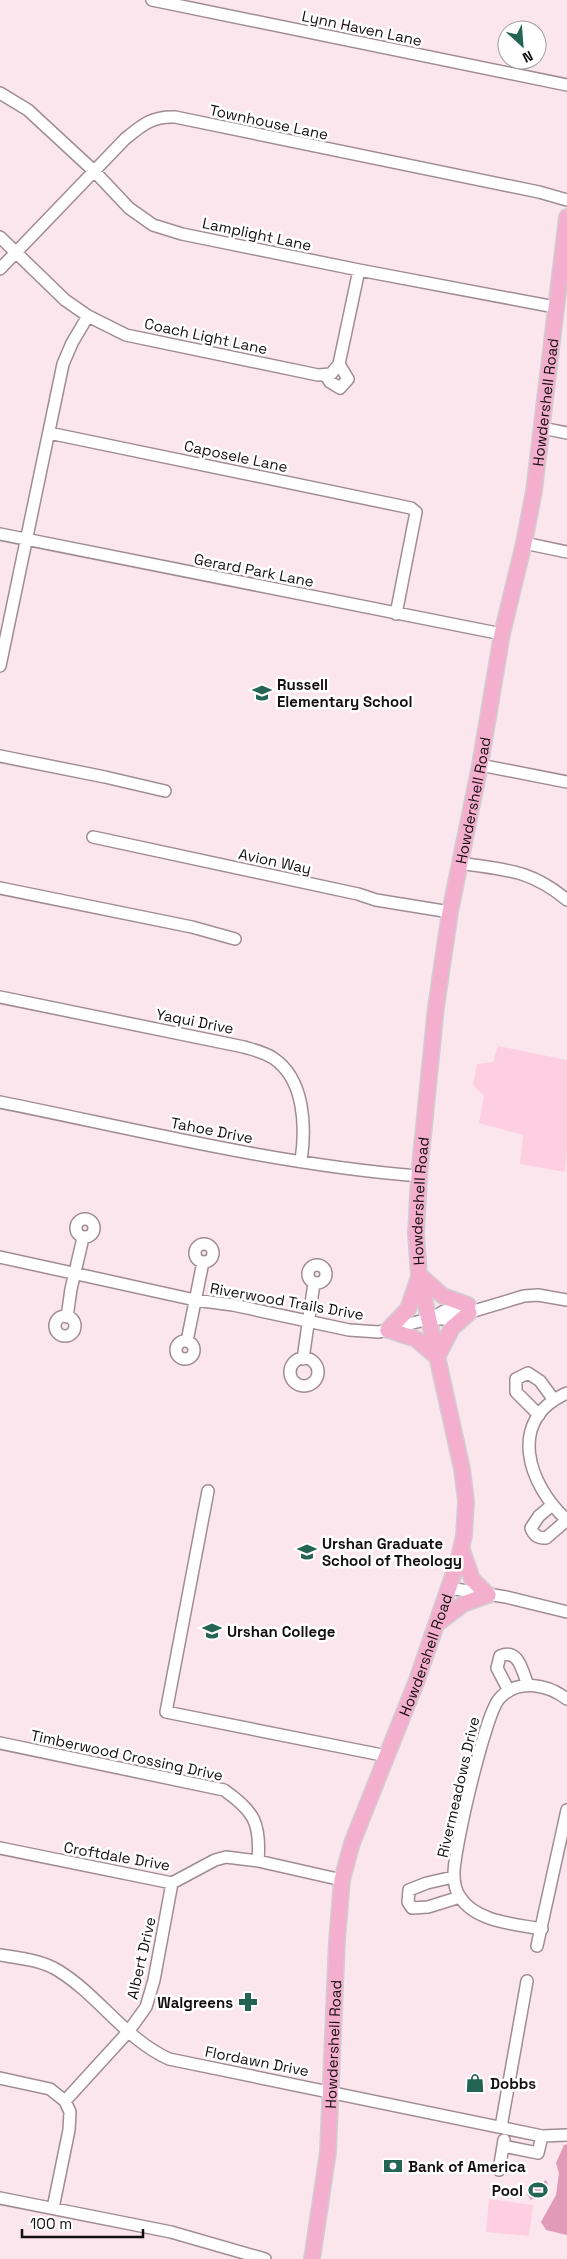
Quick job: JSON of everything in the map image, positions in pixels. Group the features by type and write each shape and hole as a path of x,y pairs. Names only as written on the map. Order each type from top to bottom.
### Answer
{"main road":[{"name":"Howdershell Road","path":"312,2259 328,2152 337,1940 342,1880 352,1843 438,1623 461,1546 466,1501 463,1477 419,1276 416,1234 419,1176 436,1007 450,912 480,765 502,634 524,543 559,314 567,217"},
{"path":"419,1276 443,1296 469,1309 452,1328 437,1357 416,1339 388,1330 408,1309 419,1276"},
{"path":"461,1546 469,1574 479,1588 488,1594"},
{"path":"438,1623 464,1604 488,1594"}],"street":[{"name":"Lynn Haven Lane","path":"152,0 567,85"},
{"name":"Lamplight Lane","path":"0,93 28,110 95,172 129,208 145,221 162,229 559,314"},
{"name":"Townhouse Lane","path":"0,269 142,125 150,120 166,117 538,192 567,200"},
{"name":"Coach Light Lane","path":"0,236 58,293 88,316 126,335 326,376 335,387 340,388 345,385 348,379 339,364"},
{"path":"326,376 336,370 339,364 359,270"},
{"path":"0,666 63,364 72,342 88,316"},
{"path":"542,428 567,433"},
{"name":"Caposele Lane","path":"49,433 412,508 416,512 396,614"},
{"name":"Gerard Park Lane","path":"0,534 502,634"},
{"path":"524,543 567,552"},
{"path":"0,756 105,776 165,791"},
{"path":"480,765 567,782"},
{"name":"Avion Way","path":"93,837 358,894 376,900 450,912"},
{"path":"460,863 509,870 533,877 567,900"},
{"path":"0,888 192,927 235,939"},
{"name":"Yaqui Drive","path":"0,997 244,1047 273,1058 285,1068 294,1084 301,1105 304,1125 301,1161"},
{"name":"Tahoe Drive","path":"0,1102 263,1155 419,1176"},
{"path":"67,1317 83,1238"},
{"name":"Riverwood Trails Drive","path":"0,1257 195,1300 233,1305 349,1330 379,1332 428,1320 444,1311 469,1309 505,1300 538,1295 567,1300"},
{"path":"187,1341 203,1262"},
{"path":"303,1359 314,1283"},
{"path":"539,1414 516,1392 516,1379 522,1374 533,1375 554,1400"},
{"path":"552,1506 533,1523 531,1528 538,1538 546,1538 567,1520 552,1506 538,1484 529,1453 531,1434 539,1414 554,1400 567,1393"},
{"path":"208,1491 166,1712 387,1756"},
{"path":"449,1588 488,1594 567,1612"},
{"path":"510,1691 497,1668 500,1656 506,1654 511,1654 516,1658 528,1685"},
{"name":"Rivermeadows Drive","path":"460,1897 453,1877 454,1866 484,1732 492,1707 510,1691 528,1685 541,1686 556,1691 567,1699"},
{"name":"Timberwood Crossing Drive","path":"0,1743 224,1790 249,1810 257,1825 260,1845 258,1861"},
{"path":"537,1946 567,1810"},
{"name":"Croftdale Drive","path":"0,1848 172,1883 215,1860 226,1858 258,1861 342,1880"},
{"path":"453,1877 415,1886 408,1890 408,1902 412,1908 420,1908 460,1897 480,1914 542,1929"},
{"name":"Albert Drive","path":"65,2100 128,2032 146,2007 151,1995 172,1883"},
{"name":"Flordawn Drive","path":"0,1954 30,1960 58,1970 74,1982 128,2032 154,2052 169,2059 542,2136 567,2135"},
{"path":"499,2170 527,1981"},
{"path":"0,2078 42,2086 65,2100 70,2112 70,2130 53,2208"},
{"path":"502,2146 538,2153 542,2136"},
{"path":"0,2198 170,2232 265,2259"}],"shaded area":[{"path":"498,1046 567,1060 567,1150 565,1172 520,1164 523,1135 479,1123 484,1096 473,1085 477,1064 493,1062"},
{"path":"567,2144 567,2235 546,2230 541,2222 556,2195 559,2173 556,2163 564,2145"},
{"name":"Pool","path":"546,2180 549,2187 531,2200 527,2194"},
{"path":"489,2199 533,2205 529,2236 486,2232"}],"place":[{"name":"Russell Elementary School","path":"262,693"},
{"name":"Urshan Graduate School of Theology","path":"307,1552"},
{"name":"Urshan College","path":"212,1631"},
{"name":"Walgreens","path":"248,2002"},
{"name":"Dobbs","path":"475,2083"},
{"name":"Bank of America","path":"393,2166"},
{"name":"Pool","path":"538,2190"}]}
